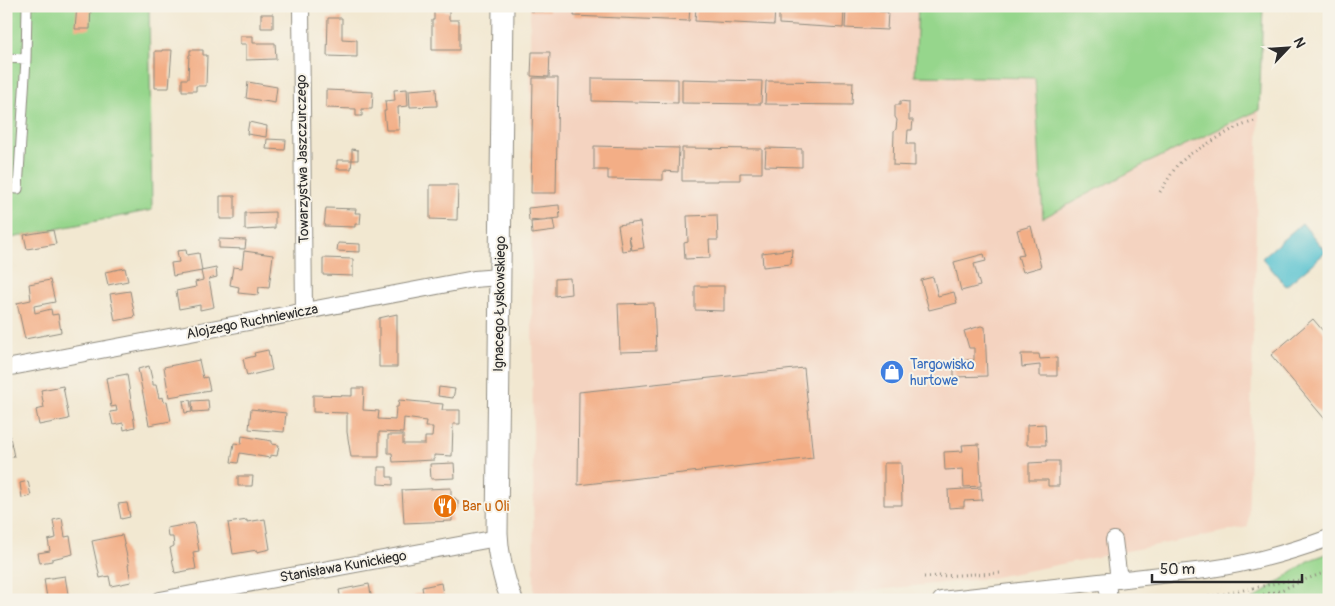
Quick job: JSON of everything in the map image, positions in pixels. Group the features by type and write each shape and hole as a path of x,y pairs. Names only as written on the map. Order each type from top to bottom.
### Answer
{"street":[{"name":"Towarzystwa Jaszczurczego","path":"301,6 304,311"},
{"name":"Ignacego Łyskowskiego","path":"503,6 497,538 500,566 512,600"},
{"name":"Alojzego Ruchniewicza","path":"6,368 474,279 499,277"},
{"name":"Stanisława Kunickiego","path":"160,600 497,538"},
{"path":"941,600 1028,595 1113,580 1238,565 1295,550 1329,538"},
{"path":"1109,600 1113,580 1114,540"}],"lane":[{"path":"6,188 18,189 26,59 27,6"},
{"path":"6,58 26,59"}],"path":[{"path":"1160,192 1177,165 1190,154 1232,129 1257,120"},
{"path":"1239,600 1280,591 1329,571"},
{"path":"1189,600 1286,581 1304,580"}],"shaded area":[{"name":"Targowisko hurtowe","path":"530,6 918,6 915,76 1035,78 1044,217 1141,166 1259,110 1248,527 990,578 781,600 534,600"}],"green space":[{"path":"6,6 149,6 152,210 6,239"},
{"path":"918,6 1263,6 1259,110 1141,166 1043,218 1035,78 915,76"},
{"path":"1329,553 1329,600 1252,600 1310,560"}],"water":[{"path":"1302,223 1326,252 1286,286 1262,258"}],"building":[{"path":"77,6 91,6 90,29 75,29"},
{"path":"371,6 383,6 383,12 371,11"},
{"path":"530,6 549,6 549,11 530,11"},
{"path":"575,6 690,6 689,21 574,16"},
{"path":"696,6 775,7 774,25 695,21"},
{"path":"779,7 844,10 843,28 779,24"},
{"path":"846,10 888,12 887,30 845,28"},
{"path":"434,11 449,11 449,20 459,20 459,50 432,50 432,20 434,20"},
{"path":"261,14 273,14 273,28 261,28"},
{"path":"328,18 342,18 342,39 357,40 357,57 327,56"},
{"path":"240,36 253,36 253,43 275,43 276,59 246,60 246,44 240,44"},
{"path":"172,50 169,88 155,88 155,51"},
{"path":"190,50 203,50 203,55 207,55 206,86 196,86 196,91 182,91 182,79 188,79"},
{"path":"532,52 550,52 549,77 531,76"},
{"path":"533,78 558,78 556,193 531,193"},
{"path":"592,78 678,79 678,103 592,101"},
{"path":"682,79 762,81 761,104 682,103"},
{"path":"766,81 853,82 852,105 765,104"},
{"path":"248,82 277,87 275,103 246,98"},
{"path":"436,88 437,106 410,107 409,90"},
{"path":"407,89 408,106 398,107 399,130 386,130 385,101 395,100 394,90"},
{"path":"326,90 373,92 372,109 362,109 362,116 356,116 356,109 326,108"},
{"path":"900,101 909,102 909,120 913,120 912,130 908,130 907,144 915,144 915,166 893,165 894,132 897,120 895,117 895,105 900,105"},
{"path":"249,122 267,126 266,137 247,134"},
{"path":"267,139 286,140 285,150 266,149"},
{"path":"594,146 679,148 678,172 663,171 663,180 608,179 608,170 594,170"},
{"path":"682,148 762,149 762,173 740,173 740,180 682,181"},
{"path":"766,148 802,149 802,167 765,166"},
{"path":"352,149 358,150 358,160 352,160"},
{"path":"337,160 352,160 351,169 337,169"},
{"path":"430,185 458,185 457,220 430,219"},
{"path":"220,196 235,196 235,219 220,219"},
{"path":"559,205 560,218 529,221 528,208"},
{"path":"326,208 356,209 355,213 361,213 360,224 355,224 355,227 324,226"},
{"path":"275,212 275,228 245,230 245,213"},
{"path":"717,215 718,240 709,240 710,258 685,259 684,243 688,242 687,216"},
{"path":"553,220 555,231 532,234 531,222"},
{"path":"640,222 644,248 632,250 629,236 631,250 622,251 618,225"},
{"path":"1031,226 1041,267 1023,272 1018,256 1024,255 1017,230"},
{"path":"53,230 56,244 27,249 24,235"},
{"path":"219,239 246,240 245,249 219,248"},
{"path":"338,243 360,244 360,252 337,251"},
{"path":"792,249 791,264 763,267 762,253"},
{"path":"186,250 187,255 199,253 202,271 173,276 171,263 179,262 177,251"},
{"path":"244,251 273,255 269,288 259,287 258,295 238,293 239,287 230,285 233,267 242,268"},
{"path":"984,254 986,261 974,264 980,286 961,291 954,262"},
{"path":"323,258 353,259 353,276 323,275"},
{"path":"125,268 128,281 108,285 105,272"},
{"path":"216,268 217,277 209,279 214,307 200,310 200,305 179,309 176,291 196,287 195,282 203,280 201,271"},
{"path":"933,277 938,296 954,292 957,303 929,310 921,280"},
{"path":"570,278 571,294 555,296 555,279"},
{"path":"50,280 55,302 34,306 35,313 51,309 52,315 58,314 61,332 25,339 17,303 31,300 29,284"},
{"path":"695,286 724,286 724,311 695,310"},
{"path":"130,291 135,317 115,321 110,294"},
{"path":"654,303 656,351 620,352 618,304"},
{"path":"397,314 397,367 379,367 379,318"},
{"path":"1313,319 1329,338 1329,424 1271,355"},
{"path":"981,326 985,327 987,376 954,377 954,360 974,360 974,348 969,348 964,331"},
{"path":"268,350 272,370 247,376 243,359 255,356 254,353"},
{"path":"1021,354 1039,354 1040,359 1057,358 1057,376 1040,376 1040,365 1022,367"},
{"path":"199,360 203,378 207,377 210,390 169,397 164,367"},
{"path":"149,366 153,385 156,385 159,398 163,397 164,402 167,401 171,421 149,425 138,369"},
{"path":"804,368 813,458 578,485 579,392"},
{"path":"127,374 135,427 124,430 123,423 113,425 110,412 117,411 116,406 111,407 106,378"},
{"path":"63,386 69,419 39,425 36,410 44,408 41,390"},
{"path":"439,387 455,389 453,398 438,396"},
{"path":"352,388 364,388 363,410 379,411 378,419 395,420 396,407 398,407 399,400 443,404 442,410 460,410 460,424 453,424 452,456 434,455 434,460 393,462 392,453 388,453 388,435 403,435 403,444 425,444 425,437 432,437 433,427 425,427 426,421 404,418 403,433 379,432 379,457 351,457 347,432 347,413 313,412 313,395 352,396"},
{"path":"190,400 192,412 185,413 183,401"},
{"path":"208,400 209,411 193,412 192,401"},
{"path":"251,409 286,413 284,432 249,429"},
{"path":"1045,424 1046,445 1027,445 1027,425"},
{"path":"6,432 9,432 14,457 6,458"},
{"path":"242,436 272,441 272,444 279,445 277,456 270,455 270,458 240,453 238,463 231,462 234,443 241,444"},
{"path":"979,444 981,486 964,487 963,469 945,470 944,452 963,451 962,445"},
{"path":"1059,461 1059,486 1048,486 1048,480 1029,480 1029,463"},
{"path":"454,463 455,478 431,479 430,464"},
{"path":"884,463 901,463 902,505 884,505"},
{"path":"378,467 387,467 387,477 393,477 393,485 378,484"},
{"path":"238,476 253,476 252,486 238,486"},
{"path":"28,481 31,496 22,498 20,483"},
{"path":"451,488 451,498 455,498 458,501 458,508 452,511 452,521 404,523 402,490"},
{"path":"981,488 982,500 964,501 964,507 949,508 948,490"},
{"path":"127,503 130,517 121,519 118,504"},
{"path":"62,518 65,537 70,536 73,554 40,563 38,553 50,551 48,540 56,538 53,520"},
{"path":"265,519 270,549 233,554 228,523"},
{"path":"194,523 199,551 193,552 196,569 175,573 170,548 174,546 173,537 168,537 167,528"},
{"path":"122,535 131,582 111,586 109,576 100,578 92,541"},
{"path":"65,576 68,594 47,598 44,579"},
{"path":"441,583 444,600 415,600 414,595 423,593 422,587"},
{"path":"369,584 372,600 341,600 339,590"},
{"path":"304,596 305,600 291,600 291,599"}],"place":[{"name":"Targowisko hurtowe","path":"892,372"},
{"name":"Bar u Oli","path":"445,506"}]}
